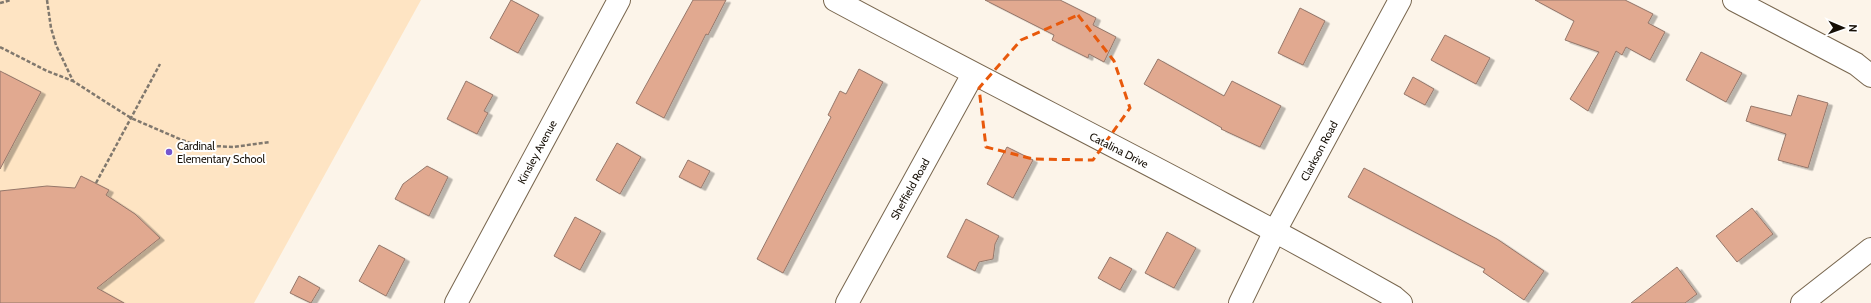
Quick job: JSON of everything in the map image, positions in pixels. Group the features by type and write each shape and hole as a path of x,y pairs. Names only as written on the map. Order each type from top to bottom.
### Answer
{"street":[{"name":"Kinsley Avenue","path":"456,303 619,0"},
{"name":"Catalina Drive","path":"835,0 973,74 1275,231 1394,297 1401,303"},
{"name":"Clarkson Road","path":"1240,303 1275,231 1400,0"},
{"path":"1734,0 1856,64 1871,76"},
{"name":"Sheffield Road","path":"847,303 973,74"},
{"path":"1802,303 1871,249"}],"path":[{"path":"0,3 11,0"},
{"path":"47,0 51,28 56,45 73,81"},
{"path":"0,47 47,71 73,81 131,118 196,145 233,147 270,142"},
{"path":"96,183 160,64"}],"highlighted area":[{"path":"1078,15 1114,61 1130,108 1093,160 1033,159 986,147 979,88 1021,40"}],"shaded area":[{"name":"Cardinal Elementary School","path":"0,0 421,0 254,303 0,303"}],"building":[{"path":"511,0 539,15 518,53 490,38"},
{"path":"693,0 726,0 708,35 706,34 664,118 636,103"},
{"path":"985,0 1060,0 1096,18 1093,25 1116,37 1104,62 1089,54 1088,58 1052,40 1054,35"},
{"path":"1535,0 1625,0 1653,14 1648,23 1665,32 1650,60 1626,47 1622,55 1616,51 1588,111 1570,99 1599,52 1565,40 1574,21"},
{"path":"1300,8 1325,21 1303,65 1278,53"},
{"path":"1445,35 1490,58 1476,84 1431,60"},
{"path":"1701,52 1742,73 1726,102 1686,80"},
{"path":"1158,59 1224,96 1232,81 1281,106 1260,147 1221,129 1222,128 1144,84"},
{"path":"859,69 883,82 783,273 757,259 831,117 828,115 840,91 846,94"},
{"path":"0,71 41,92 0,169"},
{"path":"1413,77 1434,89 1425,105 1404,94"},
{"path":"466,81 493,95 484,111 488,113 477,134 447,119"},
{"path":"1798,95 1828,103 1808,168 1778,160 1786,134 1746,121 1751,106 1791,116"},
{"path":"617,143 641,157 620,194 596,180"},
{"path":"1007,147 1033,160 1013,198 987,184"},
{"path":"688,160 710,171 701,188 679,177"},
{"path":"427,166 448,177 429,216 395,199 403,184"},
{"path":"1364,168 1497,239 1544,271 1524,300 1483,272 1485,269 1348,197"},
{"path":"81,176 109,190 106,195 135,214 160,238 97,288 124,303 0,303 0,191 47,186 75,188"},
{"path":"1752,208 1773,234 1737,262 1716,236"},
{"path":"575,217 601,231 580,270 554,256"},
{"path":"966,219 999,236 995,244 993,259 979,262 975,271 947,257"},
{"path":"1167,232 1196,248 1174,288 1145,273"},
{"path":"379,245 405,259 386,296 359,281"},
{"path":"1110,257 1132,269 1120,290 1098,278"},
{"path":"1677,267 1697,294 1685,303 1631,303"},
{"path":"299,276 320,288 311,303 290,293"}],"place":[{"name":"Cardinal Elementary School","path":"169,152"}]}
